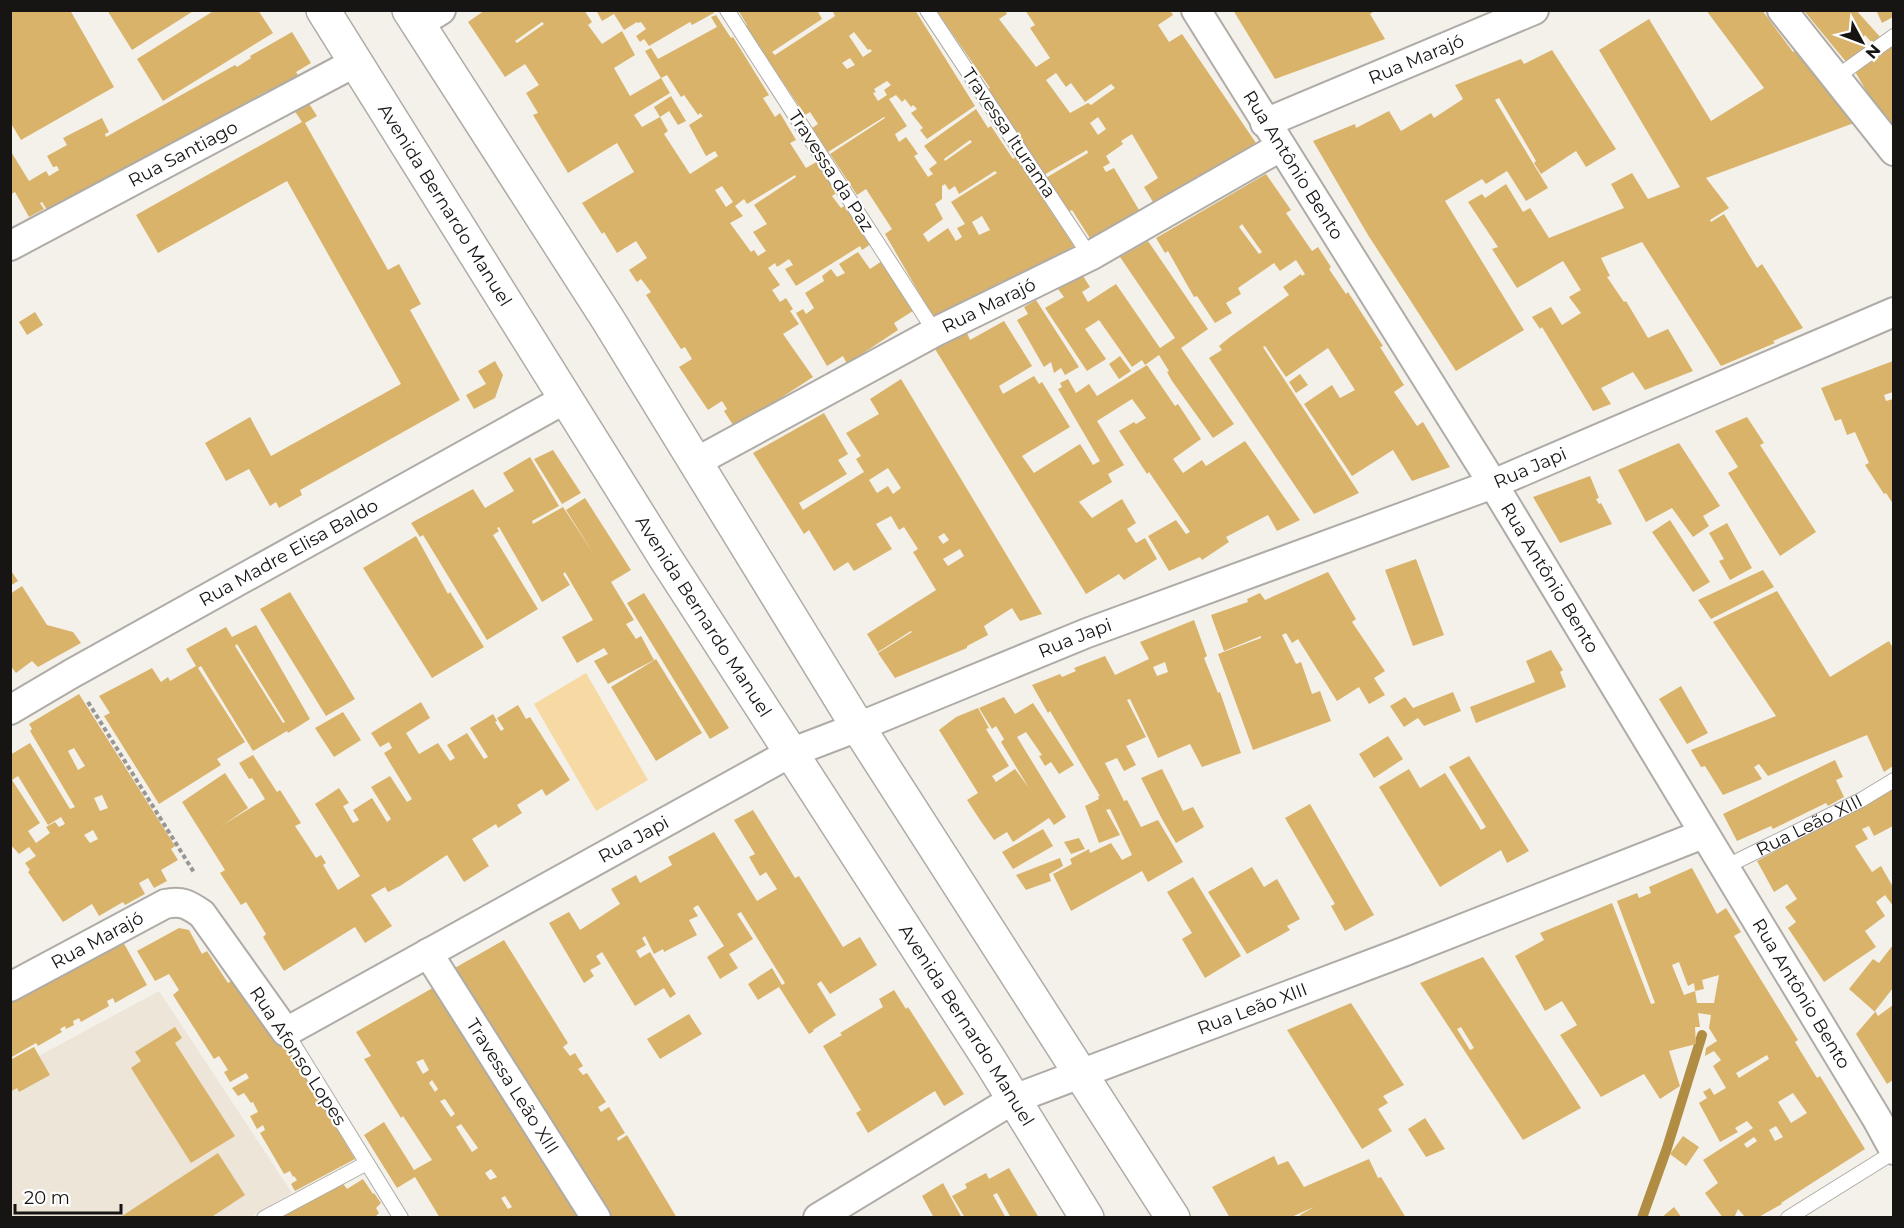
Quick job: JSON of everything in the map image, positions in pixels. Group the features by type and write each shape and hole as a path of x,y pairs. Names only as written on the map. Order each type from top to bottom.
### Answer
{"main road":[{"name":"Avenida Bernardo Manuel","path":"324,10 666,559 1014,1099 1087,1218"},
{"path":"423,15 858,727 1173,1218"}],"street":[{"name":"Rua Antônio Bento","path":"1196,10 1493,484 1703,834 1885,1115 1893,1151"},
{"name":"Rua Marajó","path":"1265,123 1534,10"},
{"path":"1782,10 1893,151"},
{"name":"Rua Santiago","path":"10,246 356,62"},
{"name":"Rua Marajó","path":"696,462 935,332 1090,256 1280,147"},
{"name":"Rua Japi","path":"286,1032 790,753 1087,633 1493,484 1893,312"},
{"name":"Rua Madre Elisa Baldo","path":"12,704 71,674 567,398"},
{"name":"Rua Leão XIII","path":"818,1218 1014,1099 1403,952 1703,834"},
{"name":"Rua Marajó","path":"10,987 165,904 177,901 186,903"},
{"name":"Rua Afonso Lopes","path":"186,903 202,914 286,1032"},
{"name":"Travessa Leão XIII","path":"428,953 596,1218"}],"lane":[{"name":"Travessa da Paz","path":"727,10 935,332"},
{"name":"Travessa Iturama","path":"927,10 1090,256"},
{"path":"1835,78 1893,36"},
{"name":"Rua Leão XIII","path":"1725,867 1861,800 1893,780"},
{"name":"Rua Afonso Lopes","path":"286,1032 401,1218"},
{"path":"1788,1218 1893,1151"},
{"path":"264,1218 367,1163"}],"path":[{"path":"71,674 195,872 186,903"}],"shaded area":[{"path":"586,673 648,780 596,811 534,704"},
{"path":"159,991 292,1193 251,1217 11,1218 11,1071"}],"building":[{"path":"10,10 70,10 114,87 21,140 10,122"},
{"path":"107,10 195,10 132,50"},
{"path":"215,10 258,10 273,33 163,101 137,59"},
{"path":"485,10 584,10 592,22 588,25 602,44 622,31 635,55 614,68 630,96 661,78 645,51 651,48 658,59 717,27 711,17 716,15 731,38 733,37 769,95 763,98 775,117 780,113 796,140 790,143 806,168 818,161 838,192 832,196 841,208 846,205 871,244 862,250 860,246 796,286 785,269 793,265 789,259 777,267 775,263 768,268 780,285 772,290 780,302 786,298 793,309 790,311 799,324 783,334 813,377 735,428 724,411 727,409 722,401 708,410 679,367 692,359 685,347 681,349 646,295 651,292 641,279 637,282 629,270 647,258 636,241 617,253 582,203 634,172 617,143 568,173 533,115 538,113 526,93 539,85 525,64 505,77 468,22","holes":["542,22 544,24 517,43 515,41","667,75 681,97 684,95 698,115 700,113 703,116 689,125 706,156 715,151 718,156 690,174 664,134 668,131 660,117 642,127 634,115 670,93 661,78","795,175 796,177 754,205 767,224 753,232 766,251 758,256 754,250 751,252 730,223 743,216 735,206 744,199 747,204","722,186 733,202 726,207 715,190"]},
{"path":"596,10 713,10 714,13 692,25 690,22 649,46 644,39 640,42 636,36 646,29 641,22 624,30 614,14 602,21"},
{"path":"738,10 817,10 822,19 772,52 775,55 835,16 832,10 915,10 975,106 927,139 920,130 923,128 911,113 917,109 913,105 911,107 905,99 902,102 896,95 889,99 907,126 895,134 899,142 906,137 918,154 914,156 928,177 933,174 929,169 937,163 924,146 976,109 988,128 991,126 1013,159 1016,157 1074,246 1005,284 1003,281 933,317 885,234 892,229 866,189 857,195 830,154 885,118 828,152 812,128 818,124 810,112 805,115 745,26 747,25","holes":["854,32 868,50 872,51 863,57 849,36","850,58 855,65 847,69 842,63","887,81 891,85 884,90 887,95 878,101 873,93 876,92 874,89","970,140 972,142 945,161 944,159","995,171 997,173 951,202 965,224 957,228 962,237 956,241 948,228 928,242 923,234 943,219 935,204 942,199 942,186 945,184 949,190 955,186 959,194","982,216 990,230 979,235 972,222"]},
{"path":"936,10 1005,10 1007,14 999,19 1036,67 1050,58 1030,28 1035,25 1025,10 1170,10 1173,15 1158,25 1169,42 1182,34 1256,143 1168,194 1171,199 1156,207 1144,187 1158,178 1132,134 1121,141 1123,144 1106,156 1110,163 1103,167 1106,172 1114,168 1142,215 1093,243 1072,210 1066,213 1044,179 1088,153 1087,150 1042,176 984,91 990,88","holes":["1056,73 1066,87 1071,83 1085,102 1111,84 1115,88 1091,105 1088,103 1070,113 1046,80","1098,117 1106,129 1098,135 1090,123"]},
{"path":"1233,10 1376,10 1370,14 1385,39 1275,79"},
{"path":"1706,10 1762,10 1793,52 1799,48 1854,123 1706,178 1729,208 1710,220 1711,222 1724,214 1757,268 1762,264 1803,328 1773,341 1775,343 1721,366 1642,242 1601,258 1610,276 1607,277 1624,302 1626,301 1648,338 1668,329 1693,371 1645,390 1633,372 1601,388 1611,404 1593,411 1542,327 1540,329 1532,317 1551,307 1562,325 1581,313 1569,297 1581,290 1563,261 1517,288 1492,249 1498,247 1468,202 1482,194 1485,198 1506,184 1523,212 1530,208 1549,238 1624,208 1611,184 1632,173 1648,199 1680,187 1599,50 1649,19 1711,121 1764,88"},
{"path":"1807,10 1856,10 1882,39 1874,45 1865,35 1861,40 1867,49 1847,63 1805,12"},
{"path":"1876,10 1893,10 1893,17 1882,23"},
{"path":"292,32 311,63 296,72 298,75 284,83 285,85 269,94 267,91 49,213 42,202 40,203 44,209 29,217 15,192 10,195 10,150 29,181 46,171 49,176 59,170 57,166 53,167 47,156 67,145 63,138 102,118 109,132 105,134 106,137 235,65 237,67 251,58 250,56"},
{"path":"1893,41 1893,131 1891,133 1854,70"},
{"path":"1552,50 1616,149 1586,167 1576,151 1541,174 1534,163 1536,161 1499,98 1495,100 1548,188 1526,201 1507,171 1486,184 1482,179 1445,201 1524,330 1456,371 1368,235 1313,141 1355,124 1356,128 1389,111 1401,131 1431,113 1434,118 1463,99 1455,85 1521,59 1524,64"},
{"path":"671,96 686,121 678,125 669,111 660,117 654,107"},
{"path":"308,102 317,116 305,123 388,270 399,264 421,304 410,310 460,400 300,490 302,495 279,508 276,502 270,506 249,469 226,481 205,443 250,417 271,456 401,384 287,181 158,253 136,215 302,122 294,110"},
{"path":"1266,174 1291,210 1286,213 1312,251 1318,247 1331,267 1329,269 1346,294 1348,292 1383,346 1380,347 1404,385 1394,392 1417,426 1423,422 1450,467 1412,481 1393,450 1352,476 1304,404 1332,385 1340,398 1355,390 1328,348 1286,377 1265,346 1263,347 1359,493 1314,514 1209,358 1222,350 1219,346 1230,337 1289,295 1283,287 1301,274 1302,276 1305,274 1296,260 1280,271 1274,263 1238,288 1241,294 1226,303 1232,313 1215,323 1197,296 1194,297 1168,251 1165,253 1156,238","holes":["1242,224 1262,252 1259,254 1239,227"]},
{"path":"1148,241 1208,329 1181,348 1234,424 1213,438 1172,381 1159,355 1145,365 1142,360 1132,367 1099,320 1085,329 1106,359 1087,371 1045,308 1064,297 1058,289 1083,276 1090,287 1082,292 1088,302 1116,284 1160,348 1175,338 1120,257"},
{"path":"858,252 870,269 882,261 916,309 894,323 898,330 847,364 843,356 827,366 796,313 803,309 806,314 814,308 805,293 824,281 822,276 831,269 837,277 845,273 839,264"},
{"path":"1036,300 1079,367 1065,375 1061,368 1054,373 1051,362 1044,367 1017,320 1028,314 1024,307"},
{"path":"35,312 43,325 27,335 19,322"},
{"path":"1004,321 1032,366 999,386 1003,394 1034,376 1039,384 1042,382 1070,427 1022,456 1034,473 1080,444 1093,465 1100,461 1058,389 1062,387 1060,383 1068,379 1076,393 1089,384 1097,396 1147,365 1175,406 1178,404 1201,439 1173,459 1183,473 1202,460 1206,466 1245,441 1300,520 1277,531 1268,515 1226,537 1229,542 1202,560 1200,557 1169,571 1148,536 1176,520 1186,534 1190,532 1149,472 1147,474 1119,431 1146,418 1132,399 1097,421 1124,465 1108,474 1112,482 1079,502 1092,518 1122,499 1136,523 1127,529 1136,543 1145,538 1157,559 1124,580 1119,574 1086,594 935,349 967,333 970,340"},
{"path":"1120,356 1131,371 1119,379 1109,364"},
{"path":"495,361 503,375 495,398 474,409 466,395 486,384 478,371"},
{"path":"1893,361 1893,392 1884,395 1886,401 1893,399 1893,504 1865,465 1869,463 1855,432 1847,435 1841,419 1835,421 1821,388"},
{"path":"1300,374 1308,385 1296,393 1289,382"},
{"path":"901,379 1042,614 1020,621 1012,608 984,626 988,635 967,648 895,678 878,653 912,632 878,652 867,634 936,590 913,552 918,549 904,527 899,530 891,516 876,524 892,549 854,571 848,562 834,571 809,530 804,534 753,453 824,413 848,454 838,460 847,474 799,503 803,510 864,472 856,459 861,456 846,433 879,414 870,399","holes":["888,468 901,488 893,494 888,486 877,493 869,480","944,533 949,540 943,544 938,537","960,549 964,556 948,566 943,559"]},
{"path":"1747,417 1764,443 1760,445 1816,532 1780,556 1728,473 1738,467 1715,431"},
{"path":"1679,443 1720,506 1703,516 1709,526 1693,537 1672,508 1646,522 1618,470"},
{"path":"553,450 581,493 562,504 534,459"},
{"path":"530,457 559,506 532,521 533,524 563,507 595,556 566,510 585,498 631,570 611,582 634,620 626,624 636,639 641,636 654,660 608,684 594,661 608,654 604,648 577,663 562,637 593,620 565,572 563,574 570,585 542,602 499,527 497,528 499,531 493,535 538,609 487,640 423,535 420,537 411,523 473,489 485,508 514,491 503,473"},
{"path":"1590,476 1599,498 1596,499 1599,504 1601,503 1612,524 1560,543 1533,497"},
{"path":"1670,520 1710,582 1693,592 1652,532"},
{"path":"1727,523 1752,568 1730,580 1719,561 1724,559 1709,533"},
{"path":"416,536 448,594 450,592 484,647 432,678 363,568"},
{"path":"1416,559 1444,635 1413,646 1385,570"},
{"path":"10,569 18,581 10,586"},
{"path":"1763,570 1774,587 1711,619 1698,600"},
{"path":"1328,572 1356,619 1352,622 1385,671 1374,678 1385,695 1369,704 1359,687 1337,701 1298,639 1292,643 1286,633 1282,635 1296,664 1301,662 1312,694 1320,691 1331,721 1253,750 1218,654 1261,638 1261,636 1224,651 1211,615 1248,602 1247,599 1260,593 1265,600"},
{"path":"22,586 47,625 73,632 81,643 38,667 32,661 16,673 10,665 10,594"},
{"path":"1777,591 1830,677 1889,641 1893,648 1893,766 1884,772 1867,735 1768,776 1759,764 1754,767 1762,779 1723,795 1705,766 1701,767 1691,750 1776,716 1713,622"},
{"path":"290,592 355,699 326,716 260,609"},
{"path":"644,593 729,728 710,739 627,603"},
{"path":"1194,620 1207,656 1204,658 1218,693 1220,692 1241,753 1202,767 1190,744 1158,758 1130,699 1127,700 1146,737 1126,746 1136,765 1124,771 1117,758 1105,763 1124,801 1127,800 1141,827 1158,820 1183,862 1148,882 1142,871 1071,911 1053,874 1072,864 1070,859 1089,849 1090,853 1111,843 1122,860 1132,855 1110,809 1106,810 1120,835 1099,843 1085,806 1099,799 1098,796 1100,796 1032,685 1060,674 1062,677 1076,671 1074,668 1105,656 1115,675 1149,659 1140,642","holes":["1165,662 1168,672 1157,676 1153,667"]},
{"path":"256,625 310,719 253,751 201,666 198,668 245,742 217,759 221,765 159,804 104,716 110,713 99,696 152,668 161,682 168,677 170,681 196,666 186,649 226,627 232,637","holes":["237,644 285,722 283,723 235,646"]},
{"path":"1551,650 1563,670 1560,672 1566,687 1476,723 1470,707 1535,682 1526,661"},
{"path":"656,659 702,733 656,761 611,687"},
{"path":"1681,686 1708,733 1687,744 1659,699"},
{"path":"1453,692 1461,711 1424,726 1418,718 1404,727 1390,706 1405,697 1413,708"},
{"path":"79,694 175,846 171,849 178,860 161,870 167,881 154,888 148,878 139,883 145,894 125,905 123,902 99,916 92,904 63,922 28,872 30,870 25,863 36,856 29,847 19,854 10,844 10,755 30,743 70,809 75,807 30,731 32,729 29,724","holes":["74,748 85,766 78,770 68,751","18,776 48,825 61,817 65,824 59,827 55,822 46,827 50,833 36,843 28,831 40,823 12,780","102,795 108,808 100,811 94,798","93,830 98,839 90,843 84,835"]},
{"path":"1004,697 1015,714 1033,703 1074,765 1059,774 1051,762 1045,766 1039,756 1042,755 1026,732 1017,737 1066,817 1054,825 1049,818 1013,842 1007,832 994,840 980,820 967,800 978,793 939,730 956,717 978,708 989,728 986,729 1009,766 992,776 996,782 1015,769 1029,788 1001,742 1004,739 996,726 992,729 979,708"},
{"path":"421,702 430,718 406,733 419,754 438,743 450,761 455,758 447,745 467,733 484,759 488,757 470,728 493,714 501,731 504,729 497,718 518,705 526,719 530,717 570,780 546,796 542,789 517,805 522,813 498,828 496,824 472,839 489,866 464,882 447,855 400,886 388,892 385,887 371,895 392,926 365,943 355,927 284,971 263,937 266,934 246,902 241,905 220,873 225,870 182,802 225,773 248,808 223,825 265,799 239,763 253,755 277,792 280,790 301,823 295,826 316,858 321,855 326,863 323,865 338,890 360,876 315,804 339,788 349,803 343,806 353,823 359,820 353,810 372,798 387,822 391,819 371,787 390,776 407,802 412,799 384,753 392,748 389,742 380,747 371,733"},
{"path":"343,712 361,740 334,757 315,728"},
{"path":"1388,736 1403,759 1374,778 1359,754"},
{"path":"1469,756 1529,851 1507,863 1501,850 1440,887 1379,787 1409,769 1420,788 1445,773 1481,830 1486,827 1449,767"},
{"path":"1835,760 1843,777 1836,780 1844,797 1828,806 1826,803 1773,829 1771,826 1737,841 1723,814"},
{"path":"1162,769 1183,811 1193,807 1204,827 1176,843 1141,778"},
{"path":"1893,787 1893,826 1874,836 1869,826 1862,829 1868,839 1855,846 1872,872 1881,866 1893,887 1893,906 1885,895 1876,902 1885,916 1865,931 1876,947 1824,982 1788,928 1796,922 1785,907 1797,899 1787,884 1774,892 1757,861"},
{"path":"1310,804 1374,915 1345,931 1331,906 1335,904 1285,818"},
{"path":"753,810 795,878 799,876 843,947 860,937 877,965 830,994 821,981 817,984 836,1015 809,1034 779,987 758,1000 748,984 772,968 782,985 785,983 741,912 737,914 753,939 729,954 738,968 720,979 707,957 724,946 698,905 693,908 698,916 689,920 697,935 664,952 663,949 654,954 645,936 642,938 646,945 636,951 640,958 650,952 676,994 670,998 664,988 635,1006 602,952 596,956 601,964 590,970 594,976 584,983 549,923 569,912 580,930 620,904 611,889 636,875 640,883 672,865 668,857 714,832 757,901 777,889 766,872 760,876 749,857 755,854 734,820"},
{"path":"1043,829 1053,846 1013,869 1002,852"},
{"path":"1079,838 1085,849 1071,854 1064,842"},
{"path":"1060,858 1063,866 1049,874 1051,881 1026,890 1016,875"},
{"path":"1252,867 1264,887 1277,879 1300,919 1287,926 1290,930 1247,954 1208,892"},
{"path":"1692,868 1717,914 1726,908 1741,932 1734,936 1798,1040 1795,1042 1817,1078 1820,1076 1865,1149 1757,1218 1746,1218 1738,1209 1734,1218 1723,1218 1705,1193 1718,1183 1703,1160 1753,1128 1747,1121 1735,1128 1738,1132 1720,1142 1699,1103 1707,1098 1703,1092 1710,1088 1714,1095 1726,1088 1713,1066 1721,1060 1714,1051 1705,1056 1706,1048 1717,1041 1709,1028 1711,1015 1698,1013 1700,1027 1695,1027 1696,1044 1669,1051 1680,1086 1660,1099 1644,1074 1601,1097 1560,1035 1577,1025 1562,1001 1545,1011 1515,956 1544,940 1540,933 1612,903 1651,1004 1655,1003 1617,901 1637,893 1639,898 1651,893 1649,887","holes":["1679,962 1688,986 1694,983 1695,991 1684,995 1672,965","1719,975 1714,1003 1697,1003 1695,991 1704,989 1702,980","1767,1055 1769,1059 1739,1078 1736,1073","1793,1093 1807,1113 1791,1123 1778,1102","1776,1126 1783,1137 1775,1141 1769,1130","1754,1137 1757,1141 1747,1148 1744,1144"]},
{"path":"1193,877 1241,956 1205,978 1182,939 1192,933 1167,892"},
{"path":"179,928 189,930 202,954 207,951 228,983 233,980 273,1021 355,1159 295,1191 291,1184 297,1180 290,1171 284,1174 260,1133 265,1130 263,1125 257,1129 250,1116 258,1112 253,1102 251,1103 244,1093 238,1096 232,1088 249,1078 246,1073 230,1082 224,1072 228,1070 219,1056 214,1059 173,995 179,990 169,974 155,981 137,951"},
{"path":"122,940 147,985 115,1003 113,998 107,1001 109,1006 81,1022 79,1018 73,1021 74,1025 66,1029 65,1026 60,1029 62,1032 38,1046 36,1043 10,1058 10,1000"},
{"path":"504,940 568,1043 563,1047 570,1056 575,1053 583,1066 578,1069 583,1075 587,1073 606,1102 598,1107 601,1112 609,1107 625,1133 617,1138 618,1141 627,1135 677,1218 599,1218 453,969"},
{"path":"1893,945 1893,988 1875,1011 1878,1016 1893,1005 1893,1080 1887,1084 1856,1034 1875,1012 1849,989 1873,959 1879,963"},
{"path":"1483,957 1581,1108 1523,1140 1420,983","holes":["1461,1027 1474,1048 1470,1050 1457,1029"]},
{"path":"436,986 586,1218 440,1218 415,1177 397,1188 364,1135 384,1122 414,1170 432,1160 403,1116 401,1118 364,1059 371,1056 356,1032","holes":["423,1059 429,1070 423,1074 416,1062","432,1080 438,1089 435,1092 429,1083","445,1099 455,1114 451,1117 440,1101","461,1124 478,1148 472,1152 456,1127","491,1169 497,1177 490,1180 485,1173","505,1196 512,1207 508,1209 501,1198"]},
{"path":"894,990 906,1009 908,1007 964,1094 944,1106 935,1091 868,1133 856,1113 861,1110 823,1046 883,1007 879,999"},
{"path":"1351,1003 1404,1085 1383,1096 1388,1103 1378,1109 1392,1131 1362,1149 1287,1030"},
{"path":"689,1014 702,1034 660,1059 647,1039"},
{"path":"175,1027 182,1038 175,1043 235,1136 191,1163 131,1068 141,1061 135,1052"},
{"path":"34,1047 50,1075 19,1092 17,1088 10,1092 10,1060"},
{"path":"1425,1118 1445,1149 1426,1157 1408,1129"},
{"path":"1683,1136 1699,1147 1686,1166 1670,1154"},
{"path":"218,1153 245,1195 210,1218 119,1218"},
{"path":"1274,1156 1278,1165 1288,1161 1304,1187 1369,1159 1378,1178 1381,1177 1406,1218 1301,1218 1300,1215 1314,1207 1289,1218 1230,1218 1212,1187"},
{"path":"1009,1168 1039,1218 1011,1218 997,1193 993,1195 1006,1218 965,1218 952,1196 967,1188 965,1184 986,1173 989,1179"},
{"path":"363,1179 381,1203 376,1208 379,1213 374,1218 270,1218 342,1182 347,1189"},
{"path":"943,1183 962,1218 934,1218 922,1196"},
{"path":"1674,1207 1682,1218 1661,1218"}],"waterway":[{"path":"1642,1218 1667,1148 1702,1035"}]}
